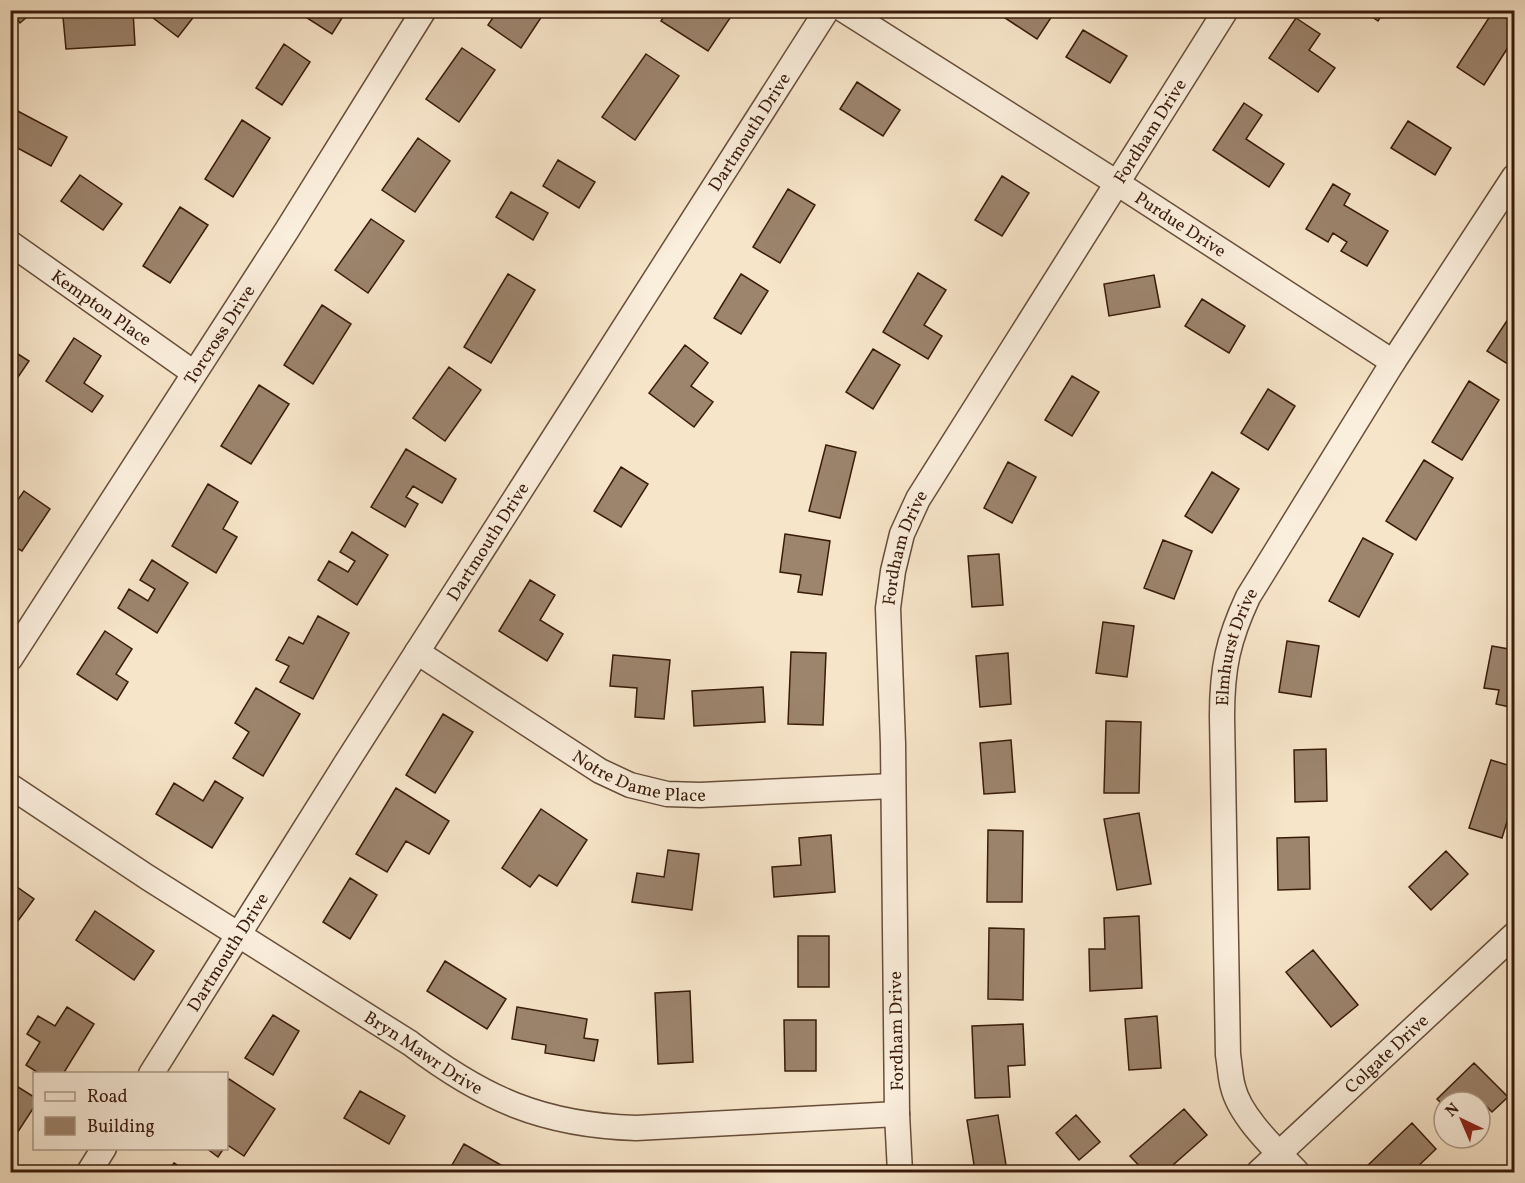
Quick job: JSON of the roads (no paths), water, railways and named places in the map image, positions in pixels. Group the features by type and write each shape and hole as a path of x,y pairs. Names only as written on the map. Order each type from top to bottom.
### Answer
{"street":[{"name":"Torcross Drive","path":"10,659 287,230 424,10"},
{"name":"Dartmouth Drive","path":"152,1072 827,10"},
{"name":"Purdue Drive","path":"844,10 1393,362"},
{"name":"Fordham Drive","path":"900,1173 888,608 893,571 902,534 918,500 1226,10"},
{"name":"Elmhurst Drive","path":"1296,1173 1240,1105 1233,1088 1228,1055 1222,682 1226,654 1234,627 1248,597 1393,362 1515,177"},
{"name":"Kempton Place","path":"10,243 194,373"},
{"name":"Notre Dame Place","path":"417,652 600,771 630,785 667,794 700,795 893,786"},
{"name":"Bryn Mawr Drive","path":"10,786 410,1043 448,1072 520,1108 561,1120 603,1127 636,1128 897,1114"},
{"name":"Colgate Drive","path":"1259,1173 1515,935"},
{"path":"89,1173 103,1150"}]}
